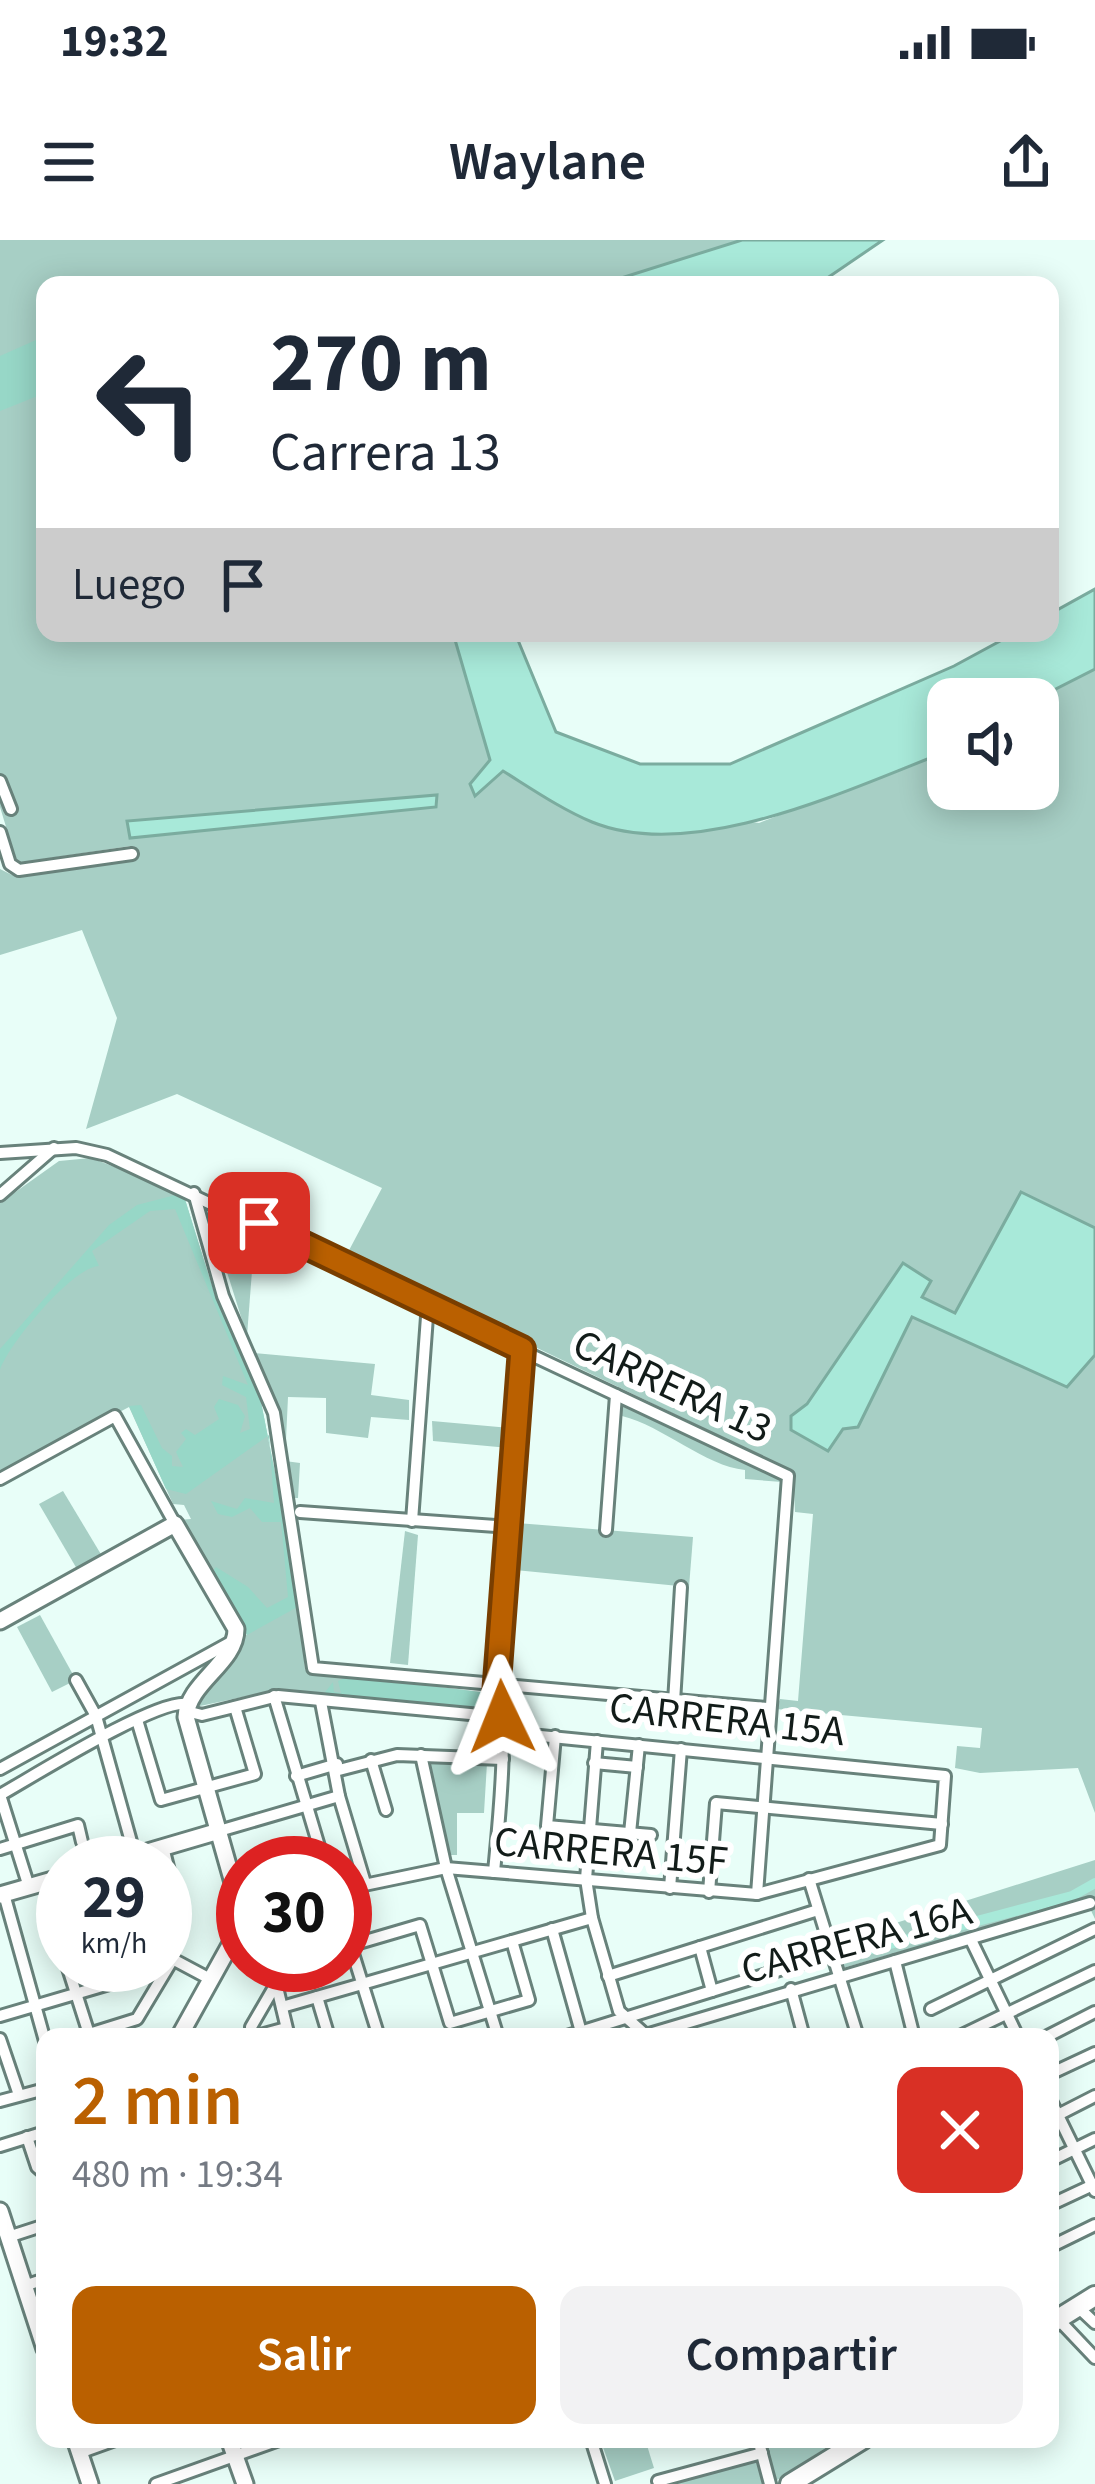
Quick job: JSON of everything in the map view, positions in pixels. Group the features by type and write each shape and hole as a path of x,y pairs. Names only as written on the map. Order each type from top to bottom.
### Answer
{"main road":[{"path":"1059,2319 1091,2299"},
{"path":"790,2484 848,2448"}],"street":[{"path":"0,781 10,809"},
{"path":"0,832 14,869 131,854"},
{"path":"0,1195 54,1148"},
{"name":"CARRERA 13","path":"0,1153 54,1148 107,1155 194,1192 788,1476 767,1708"},
{"path":"26,1150 33,1168"},
{"path":"194,1192 224,1296 274,1413 313,1668 767,1708 757,1894"},
{"path":"412,1521 428,1304"},
{"path":"494,1872 502,1759 498,1684 522,1349"},
{"path":"606,1530 616,1395"},
{"path":"0,1479 115,1416 237,1638"},
{"path":"300,1512 510,1527"},
{"path":"0,1621 175,1524"},
{"path":"674,1702 682,1586"},
{"path":"186,1707 237,1638"},
{"path":"0,1769 237,1638"},
{"path":"76,1680 96,1716 130,1836"},
{"path":"29,1887 0,1795 172,1703 202,1715 274,1696 502,1717"},
{"path":"274,1696 315,1836"},
{"path":"321,1702 338,1767"},
{"path":"186,1707 221,1836"},
{"path":"137,1720 161,1800 255,1774 235,1707"},
{"name":"CARRERA 15A","path":"501,1732 945,1776 943,1824"},
{"path":"555,1736 547,1826 651,1835"},
{"path":"597,1741 586,1880 619,2011 637,2028"},
{"path":"630,1833 639,1744"},
{"path":"670,1888 681,1749"},
{"path":"296,1776 422,1755 502,1759"},
{"path":"422,1755 446,1868 495,2028"},
{"path":"371,1760 386,1810"},
{"path":"594,1763 637,1767"},
{"path":"338,1767 334,1772 351,1836"},
{"path":"192,1839 339,1796"},
{"path":"709,1892 716,1804 943,1824"},
{"name":"CARRERA 15F","path":"372,1882 446,1868 757,1894 940,1845 943,1824"},
{"path":"42,1836 78,1825 81,1836"},
{"path":"0,1849 36,1838"},
{"path":"809,1879 855,2028"},
{"path":"36,1885 2,1895 41,2028"},
{"name":"CARRERA 16A","path":"670,2028 837,1974 972,1942 1090,1903"},
{"path":"608,1976 818,1910"},
{"path":"372,1981 592,1918"},
{"path":"372,1939 420,1924 450,2024 529,2000 512,1941"},
{"path":"552,1929 580,2028"},
{"path":"932,2009 1095,1930"},
{"path":"490,1932 495,1946"},
{"path":"972,1942 1014,2028"},
{"path":"700,1947 712,1991"},
{"path":"594,2028 831,1954"},
{"path":"895,1961 912,2028"},
{"path":"184,2028 216,1968"},
{"path":"192,1969 210,1979"},
{"path":"978,2028 1095,1971"},
{"path":"791,1989 802,2028"},
{"path":"0,2016 83,1992"},
{"path":"108,2028 137,2019 151,1992"},
{"path":"251,2028 271,1992"},
{"path":"278,1992 287,2028"},
{"path":"282,2007 332,1992"},
{"path":"365,1992 376,2028"},
{"path":"76,1994 87,2028"},
{"path":"317,1996 326,2028"},
{"path":"1059,2030 1095,2012"},
{"path":"0,2038 19,2095"},
{"path":"1059,2070 1095,2053"},
{"path":"0,2101 36,2091"},
{"path":"1059,2114 1095,2096"},
{"path":"1059,2125 1094,2187 1059,2201"},
{"path":"0,2146 36,2135"},
{"path":"27,2138 36,2158"},
{"path":"1059,2157 1095,2139"},
{"path":"36,2225 3,2223 36,2320"},
{"path":"1059,2243 1095,2225"},
{"path":"24,2286 36,2282"},
{"path":"1091,2299 1095,2324"},
{"path":"1059,2326 1095,2358"},
{"path":"78,2448 90,2484"},
{"path":"156,2484 180,2480 230,2448"},
{"path":"232,2448 245,2484"},
{"path":"594,2448 605,2484"},
{"path":"761,2448 770,2484"},
{"path":"658,2481 762,2453"}],"shaded area":[{"path":"0,240 742,240 628,276 36,276 36,642 456,642 491,760 470,783 475,795 503,771 544,796 759,823 927,759 927,810 1059,810 1059,687 1095,669 1095,1813 1078,1768 980,1773 955,1768 957,1746 980,1748 982,1728 776,1709 780,1699 798,1701 813,1514 795,1512 793,1471 346,1256 382,1188 177,1094 86,1129 117,1018 82,930 0,955 0,869 12,875 134,858 130,846 17,863 0,807"},
{"path":"742,240 883,240 830,276 628,276"},
{"path":"36,340 36,397 0,411 0,356"},
{"path":"1095,589 1095,669 1059,687 1059,678 927,678 927,759 820,801 724,828 633,833 580,817 503,771 475,796 470,784 490,760 456,642 519,642 556,732 640,764 730,764 998,642 1059,642 1059,609"},
{"path":"437,795 436,807 130,838 127,821"},
{"path":"91,1158 183,1193 215,1296 261,1402 301,1605 305,1670 488,1693 486,1713 271,1691 200,1706 200,1698 247,1634 179,1520 191,1519 184,1505 173,1504 129,1407 0,1475 0,1203 59,1161"},
{"path":"1021,1192 1095,1228 1095,1355 1067,1387 912,1317 858,1427 843,1429 828,1451 791,1430 791,1416 807,1404 903,1263 931,1281 922,1297 955,1313"},
{"path":"183,1193 215,1296 261,1402 268,1436 186,1494 166,1489 129,1406 141,1405 162,1448 172,1456 172,1466 183,1467 176,1452 186,1439 181,1433 186,1429 195,1435 219,1419 214,1407 219,1399 238,1405 245,1416 240,1433 250,1429 246,1397 222,1385 223,1376 248,1385 175,1209 150,1211 92,1251 99,1266 73,1279 42,1309 0,1370 0,1349 109,1225 137,1205"},
{"path":"206,1205 255,1232 247,1336"},
{"path":"253,1353 375,1364 371,1395 409,1400 409,1420 371,1417 368,1438 326,1433 326,1398 288,1397 285,1461 300,1463 298,1498 289,1498 278,1411"},
{"path":"621,1402 774,1474 782,1482 745,1479 745,1470 715,1461 622,1416"},
{"path":"432,1421 511,1428 509,1448 433,1441"},
{"path":"270,1447 301,1605 247,1635 210,1574 216,1567 248,1587 267,1608 288,1597 281,1522 262,1522 250,1508 232,1517 218,1514 211,1501 237,1509 245,1498 274,1503"},
{"path":"63,1491 102,1556 77,1569 39,1504"},
{"path":"517,1523 693,1537 689,1587 515,1570"},
{"path":"405,1531 418,1535 408,1665 390,1663"},
{"path":"40,1615 76,1680 52,1692 17,1627"},
{"path":"349,1676 488,1693 486,1713 322,1696 333,1682 334,1692 341,1693 338,1681"},
{"path":"426,1759 487,1763 484,1813 457,1813 457,1855 445,1855"},
{"path":"1095,1860 1095,1919 1085,1898 843,1968 839,1941"},
{"path":"603,2448 648,2448 654,2468 615,2481"},
{"path":"766,2448 825,2448 771,2484 662,2484 767,2456"}],"waterway":[{"path":"841,1957 1072,1896 1095,1883"}],"route":[{"path":"259,1223 522,1349 496,1695 502,1717"}]}
